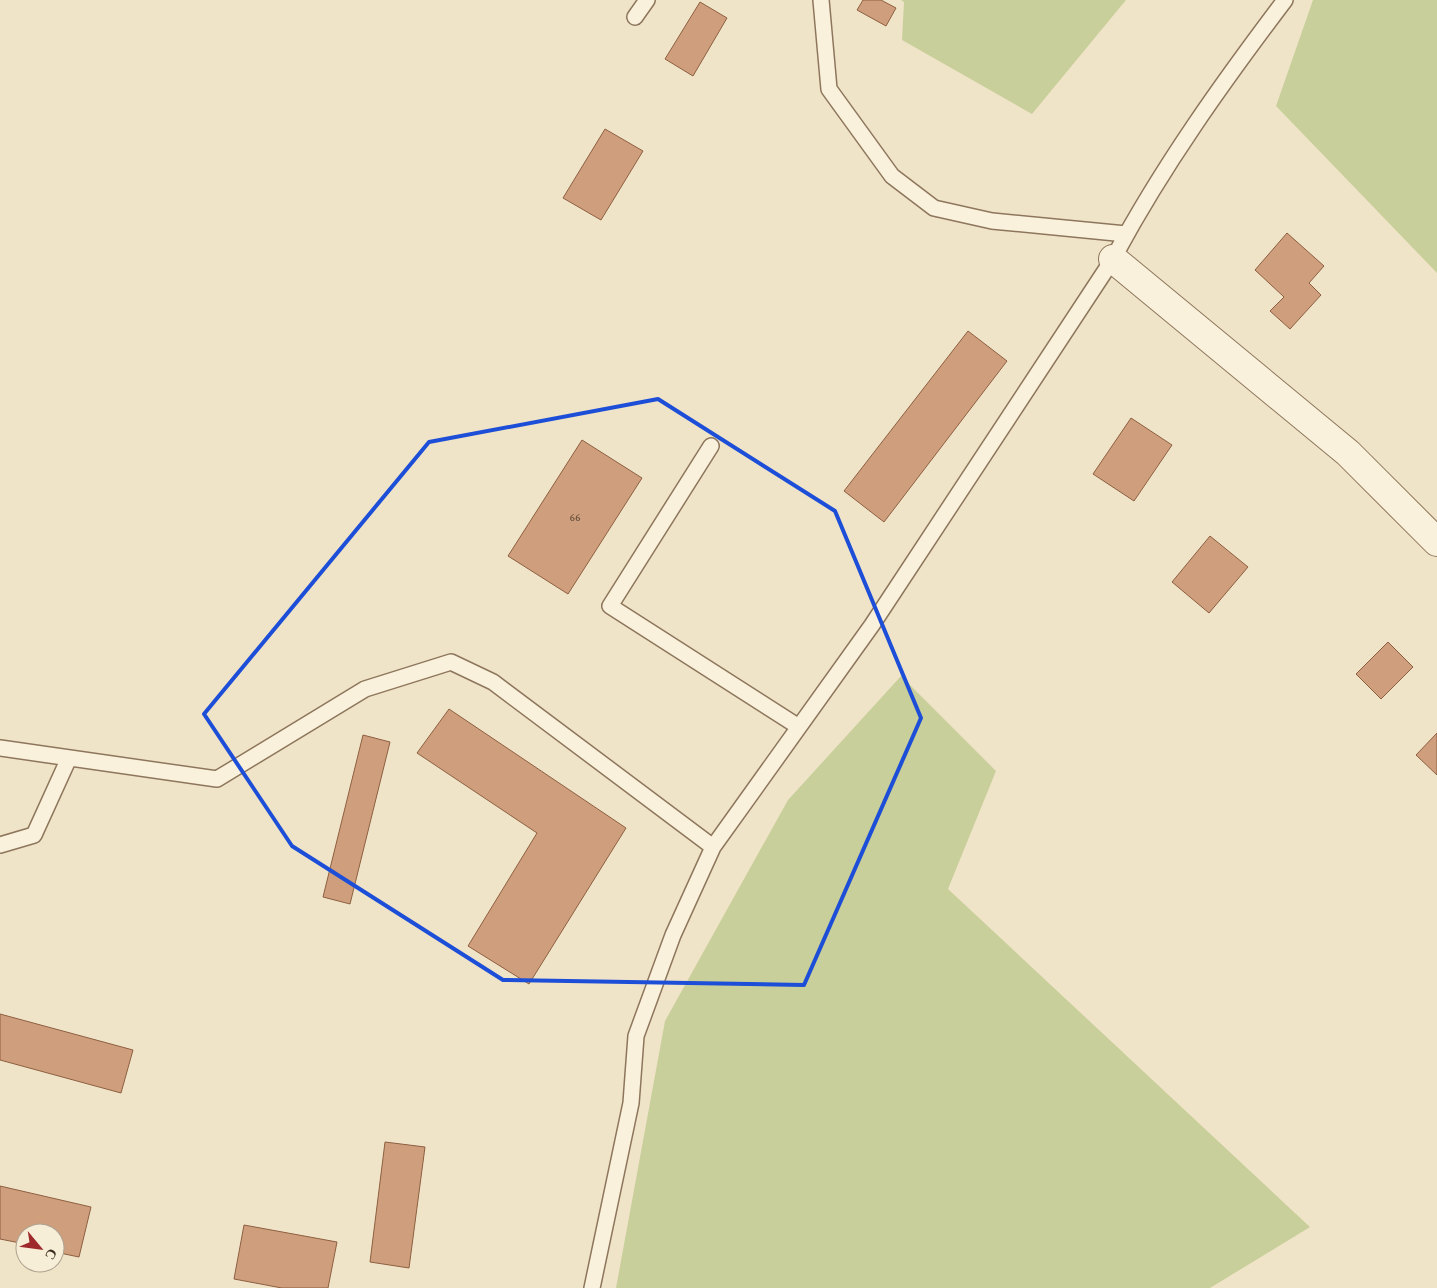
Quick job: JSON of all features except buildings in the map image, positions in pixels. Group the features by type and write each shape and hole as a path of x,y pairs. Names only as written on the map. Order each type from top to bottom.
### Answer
{"street":[{"path":"1113,259 1348,453 1437,542"}],"lane":[{"path":"635,17 647,0"},
{"path":"821,0 829,89 892,176 934,208 992,221 1126,234"},
{"path":"592,1288 631,1103 636,1036 673,935 714,847 872,625 1113,259 1126,234 1209,104 1285,0"},
{"path":"711,446 610,606 799,727"},
{"path":"0,748 217,780 364,689 451,662 492,682 714,847"},
{"path":"0,845 34,835 70,758"}],"highlighted area":[{"path":"658,399 835,511 921,718 804,985 503,980 292,846 204,714 429,442"}],"green space":[{"path":"901,0 1126,0 1032,114 902,40 904,2"},
{"path":"1313,0 1437,0 1437,273 1276,106"},
{"path":"901,676 996,771 948,889 1310,1227 1210,1288 616,1288 665,1021 788,800"}]}
